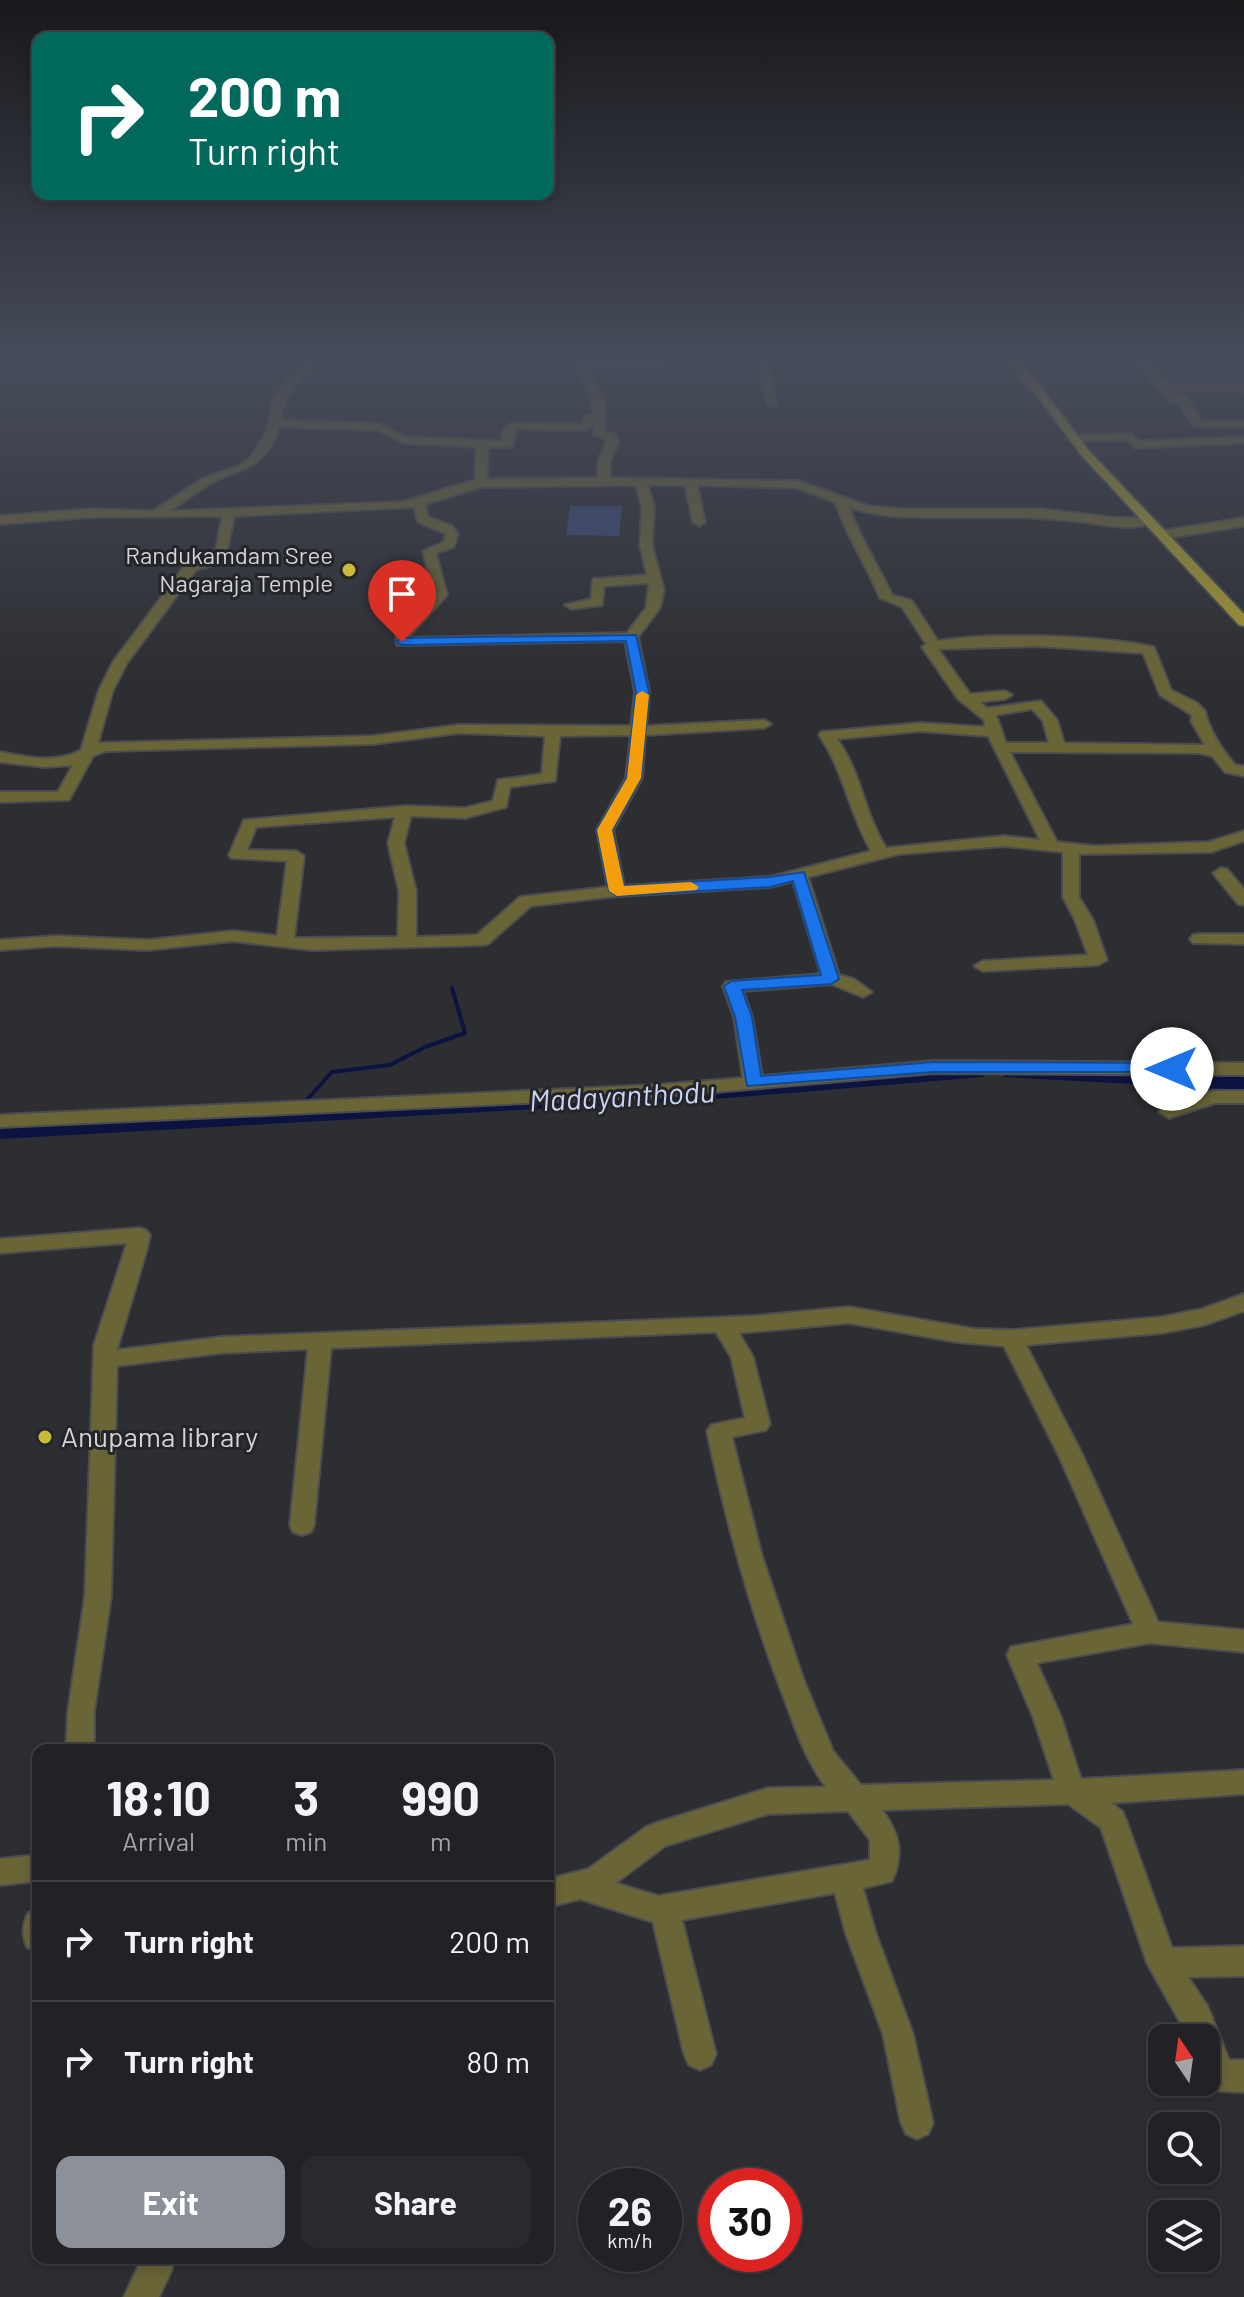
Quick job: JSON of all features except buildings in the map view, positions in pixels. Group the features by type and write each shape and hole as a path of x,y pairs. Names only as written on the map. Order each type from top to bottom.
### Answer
{"main road":[{"path":"1100,468 1244,622"}],"street":[{"path":"155,515 206,481 242,468"},
{"path":"481,468 481,483"},
{"path":"604,468 604,481"},
{"path":"617,891 605,830 634,778 642,692 631,637 653,608 657,590 646,545 648,508 641,481"},
{"path":"0,520 91,513 155,515 388,507 419,503 451,488 481,483 690,481 798,485 866,509 902,513 1040,513 1117,522 1148,521"},
{"path":"690,481 699,522"},
{"path":"841,502 852,533 871,563 887,598 907,604 933,644"},
{"path":"419,503 422,519 448,529 452,534 450,544 429,551 440,595 410,624 401,636 402,642 631,637"},
{"path":"0,797 63,797 89,750 106,690 120,662 191,567 221,558 229,511"},
{"path":"1161,535 1244,522"},
{"path":"572,605 597,602 598,582 654,579"},
{"path":"1050,844 997,740 991,718 967,699 948,677 929,647 933,644 1127,645 1149,650 1165,692 1192,706 1200,714 1198,721 1217,753 1230,769 1244,771"},
{"path":"967,699 1005,695"},
{"path":"986,712 1036,704 1050,720 1058,747"},
{"path":"0,757 65,762 89,750 106,746 373,740 459,729 640,731 764,724"},
{"path":"880,852 864,824 859,799 841,751 826,735 920,727 1058,747 1200,748 1217,753"},
{"path":"285,941 296,856 237,855 250,823 406,811 465,813 500,804 503,783 550,778 554,732"},
{"path":"406,811 394,837 410,918 406,943"},
{"path":"0,945 56,941 148,945 233,936 312,945 482,940 526,901 617,891 770,882 880,852 1004,841 1050,844 1071,849 1211,847 1244,836"},
{"path":"983,966 1098,960 1084,920 1071,897 1071,849"},
{"path":"1221,873 1244,900"},
{"path":"799,875 831,979"},
{"path":"1199,939 1244,939"},
{"path":"753,1082 743,1017 732,986 831,979 848,983 863,992"},
{"path":"0,1121 640,1092 934,1067 1244,1069"},
{"path":"1169,1112 1213,1097 1244,1097"},
{"path":"0,1246 139,1235 136,1259 105,1344 109,1360 104,1372 101,1416 98,1596 81,1712 80,1744"},
{"path":"109,1360 127,1355 221,1345 722,1324 743,1326 845,1315 891,1319 945,1332 993,1338 1176,1325 1219,1314 1244,1302"},
{"path":"580,1885 658,1910 882,1871 886,1844 857,1798 823,1761 787,1675 747,1556 719,1431 758,1424 742,1357 722,1324"},
{"path":"1011,1337 1071,1456 1150,1632"},
{"path":"302,1525 320,1341"},
{"path":"1199,2024 1162,1963 1112,1820 1071,1790 1047,1717 1020,1655 1150,1632 1244,1641"},
{"path":"554,1892 595,1881 656,1836 768,1801 1171,1789 1244,1782"},
{"path":"0,1872 32,1869"},
{"path":"846,1878 861,1934 898,2034 917,2123"},
{"path":"665,1909 700,2054"},
{"path":"1162,1963 1244,1961"},
{"path":"1220,2075 1244,2076"},
{"path":"141,2297 155,2264"}],"shaded area":[{"path":"570,506 622,506 619,536 566,535"}],"waterway":[{"path":"304,1103 332,1072 390,1065 425,1047 465,1033 452,988"},
{"name":"Madayanthodu","path":"667,1095 974,1072"},
{"name":"Madayanthodu","path":"1013,1072 1244,1082"},
{"name":"Madayanthodu","path":"0,1131 615,1098"}],"slow traffic":[{"path":"642,695 634,778 605,830 617,891 691,887"}],"place":[{"name":"Randukamdam Sree Nagaraja Temple","path":"349,570"},
{"name":"Anupama library","path":"45,1437"}],"route":[{"path":"402,642 631,637 642,692 634,778 605,830 617,891 770,882 799,875 825,969 831,979 732,986 743,1017 753,1082 934,1067 1172,1069"}]}
